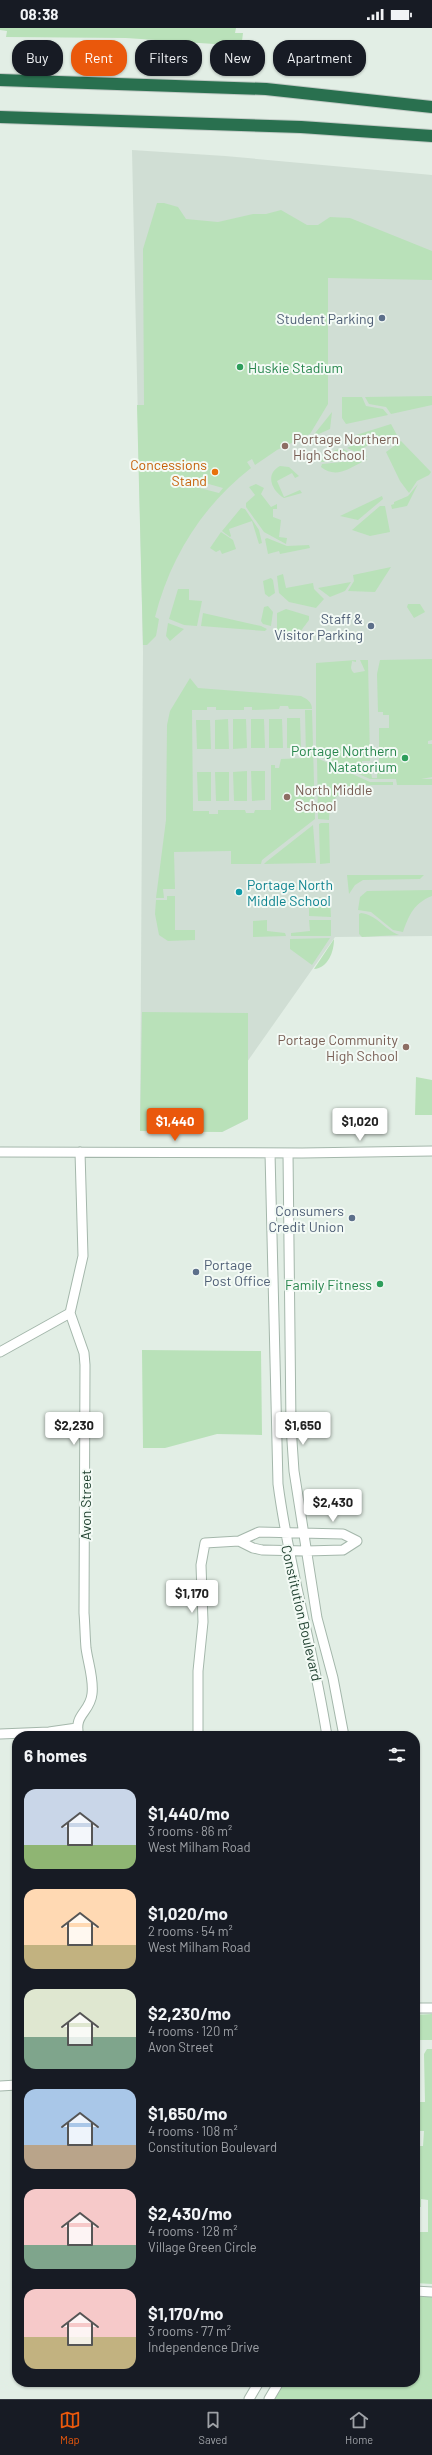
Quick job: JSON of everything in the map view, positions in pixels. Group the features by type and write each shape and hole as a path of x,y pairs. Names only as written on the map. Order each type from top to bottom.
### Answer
{"highway":[{"path":"0,80 266,89 432,107"},
{"path":"0,116 301,127 432,136"}],"street":[{"path":"0,1152 288,1153 432,1151"},
{"path":"0,1352 70,1313 83,1256 80,1152"},
{"name":"Constitution Boulevard","path":"270,1153 273,1374 278,1484 284,1532 320,1689 327,1731"},
{"name":"Constitution Boulevard","path":"288,1153 291,1426 294,1471 317,1618 333,1678 343,1731"},
{"name":"Avon Street","path":"70,1313 84,1353 85,1365 84,1614 86,1647 93,1687 91,1701 79,1717 78,1731"},
{"path":"198,1731 198,1671 203,1622 201,1565 205,1543 239,1541 259,1532 343,1534 357,1541 343,1550 288,1551 253,1548 239,1541"},
{"path":"0,1734 12,1734"},
{"path":"420,2008 432,2008"},
{"path":"0,2086 12,2085"},
{"path":"420,2291 432,2292"},
{"path":"249,2399 256,2387"},
{"path":"269,2399 276,2387"}],"shaded area":[{"path":"132,150 225,156 432,175 432,936 335,937 247,1062 248,1119 222,1132 140,1131 143,652"}],"green space":[{"path":"0,28 236,28 235,33 243,33 242,40 210,40 210,44 202,43 202,40 6,37 7,31 0,30"},
{"name":"Huskie Stadium","path":"157,203 164,203 178,207 186,219 218,222 253,214 266,214 281,210 307,225 318,225 330,217 350,218 432,251 432,280 328,278 328,404 310,434 277,450 255,465 252,459 247,462 251,468 217,499 203,516 190,535 169,574 155,617 159,619 156,636 147,645 143,645 137,405 144,405 143,249","holes":["177,474 223,488 219,493 180,483"]},
{"path":"432,396 432,405 391,414 386,407 369,404 365,397"},
{"path":"342,397 362,397 366,406 383,409 388,415 346,424 342,418"},
{"path":"332,412 330,429 312,437"},
{"path":"391,424 399,439 389,445 384,437 363,448 367,457 347,448 355,444 353,436"},
{"path":"401,441 431,472 429,475 417,481 409,493 400,481 386,452"},
{"path":"341,448 368,460 320,462 323,455"},
{"path":"361,460 362,462 341,472 331,472 321,467 322,464"},
{"path":"280,466 289,467 299,476 295,478 292,473 277,481 284,497 300,490 302,493 284,498 279,495 273,486 271,478 275,469"},
{"path":"256,484 264,488 261,494 271,507 277,504 277,509 273,509 273,517 281,520 279,537 287,538 286,544 264,532 246,507 246,503 255,495 249,487"},
{"path":"418,484 407,506 392,509 391,505 394,504 394,502 408,496"},
{"path":"382,496 383,499 358,520 340,516"},
{"path":"380,506 385,506 390,532 370,536 352,530"},
{"path":"241,508 245,509 259,530 262,543 259,544 252,521 229,529 230,537 222,531"},
{"path":"221,532 233,540 236,549 222,554 220,550 216,552 210,548"},
{"path":"267,538 287,546 309,545 310,548 280,554 279,551 268,554 265,539"},
{"path":"391,567 375,592 348,591 354,581 353,575"},
{"path":"283,574 286,588 313,583 314,589 324,599 316,608 289,602 279,593 277,576"},
{"path":"271,578 273,580 275,593 269,597 265,594 263,581"},
{"path":"351,582 345,591 330,597 318,588"},
{"path":"178,589 189,589 189,600 202,601 197,626 184,625 169,619"},
{"path":"408,604 420,604 425,612 414,618 407,607"},
{"path":"268,606 273,612 271,626 263,624 261,621 264,607"},
{"path":"286,609 309,616 309,620 300,632 280,632 277,629 277,613"},
{"path":"203,613 261,626 267,629 265,631 201,626"},
{"path":"168,623 184,629 170,641 166,636"},
{"path":"432,659 432,740 428,741 428,744 432,744 432,777 421,779 432,779 432,785 397,785 396,779 370,779 316,755 316,663 356,660 356,662 352,661 351,668 352,672 354,673 365,671 360,660 368,660 370,761 362,761 362,772 371,772 372,778 377,778 377,772 379,771 379,728 389,728 389,715 383,715 383,712 378,712 377,674 380,660"},
{"path":"190,678 198,688 301,696 309,701 312,709 289,709 288,706 280,706 279,709 252,710 252,707 244,707 244,710 216,710 216,707 207,707 207,710 192,710 193,811 209,811 209,814 218,814 218,810 245,810 246,813 254,813 255,810 271,810 271,765 275,765 275,768 279,768 281,759 306,758 305,710 312,710 315,819 262,860 261,864 231,864 231,851 174,852 175,889 163,889 164,898 156,898 166,820 167,725 170,711"},
{"path":"287,718 300,718 301,748 287,748"},
{"path":"228,719 229,749 215,749 215,720"},
{"path":"233,719 246,719 247,748 233,749"},
{"path":"251,719 264,719 265,748 251,748"},
{"path":"269,719 282,719 283,748 269,748"},
{"path":"196,720 210,720 211,749 197,749"},
{"path":"317,758 370,782 393,782 393,785 361,786 342,792 335,798 331,807 329,820 318,819"},
{"path":"247,771 247,801 234,801 233,772"},
{"path":"251,771 265,771 265,800 252,801"},
{"path":"197,772 211,772 211,801 198,801"},
{"path":"215,772 229,772 229,801 216,801"},
{"path":"329,823 330,863 320,864 319,824"},
{"path":"313,825 316,863 264,864 266,862"},
{"path":"347,875 424,875 420,879 363,880 355,885 349,894"},
{"path":"432,890 432,896 421,902 413,910 403,932 393,930 371,912 358,910 360,897 367,891"},
{"path":"167,896 175,896 175,930 195,930 195,940 168,941 159,935 155,914 156,900 167,900"},
{"path":"330,897 331,917 309,916 309,898"},
{"path":"361,913 372,916 399,935 362,937 359,934 359,914"},
{"path":"267,920 267,931 285,933 286,936 253,937 253,921"},
{"path":"309,920 331,920 331,936 291,936 291,933 310,931"},
{"path":"330,938 312,965 290,949 290,939"},
{"path":"334,939 333,949 329,958 323,966 314,969"},
{"path":"142,1012 248,1013 248,1119 222,1132 140,1131"},
{"path":"416,1077 432,1080 432,1115 415,1115"},
{"path":"142,1350 261,1351 262,1435 217,1434 165,1448 143,1448"},
{"path":"432,2014 432,2040 420,2040 420,2015"},
{"path":"427,2049 432,2049 432,2284 420,2283 420,2232 428,2232 428,2200 421,2199 420,2207 420,2146 423,2146 424,2131 420,2131 420,2102 425,2102 424,2054"},
{"path":"420,2297 432,2297 432,2399 273,2399 279,2387 420,2387"}],"place":[{"name":"Student Parking","path":"382,318"},
{"name":"Huskie Stadium","path":"240,367"},
{"name":"Portage Northern High School","path":"285,446"},
{"name":"Concessions Stand","path":"215,472"},
{"name":"Staff & Visitor Parking","path":"371,626"},
{"name":"Portage Northern Natatorium","path":"405,758"},
{"name":"North Middle School","path":"287,797"},
{"name":"Portage North Middle School","path":"239,892"},
{"name":"Portage Community High School","path":"406,1047"},
{"name":"Consumers Credit Union","path":"352,1218"},
{"name":"Portage Post Office","path":"196,1272"},
{"name":"Family Fitness","path":"380,1284"}]}
